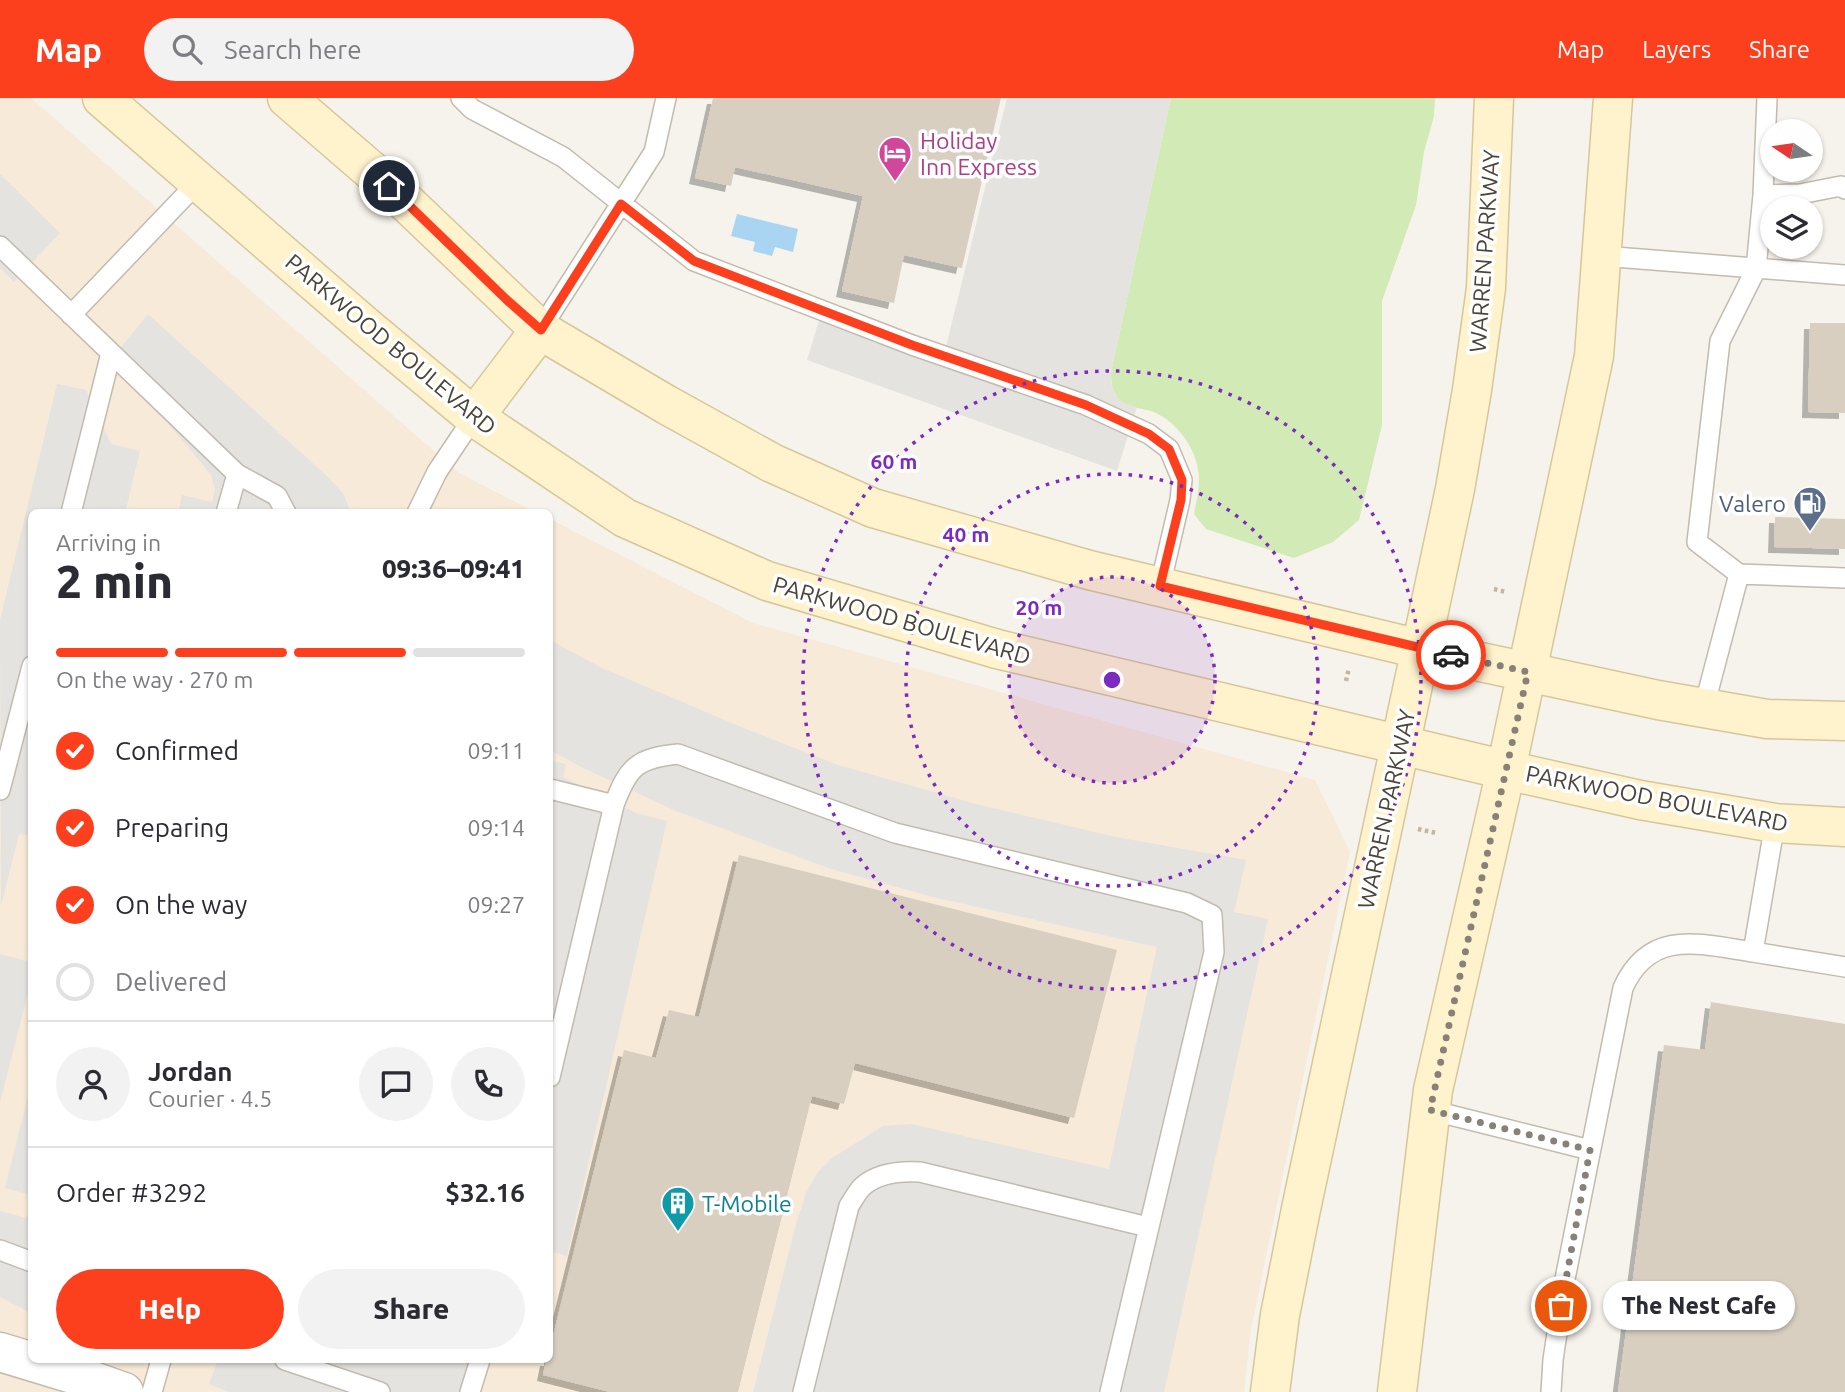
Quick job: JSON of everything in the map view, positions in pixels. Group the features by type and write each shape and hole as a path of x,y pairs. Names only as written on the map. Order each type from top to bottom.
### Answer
{"main road":[{"name":"PARKWOOD BOULEVARD","path":"102,98 474,417 625,519 767,581 997,649 1506,770 1640,800 1775,823 1845,827"},
{"path":"287,98 389,186 541,330 667,405 772,463 873,509 1089,570 1420,649 1658,700 1768,719 1845,721"},
{"name":"WARREN PARKWAY","path":"1270,1392 1280,1315 1301,1209 1455,489 1486,288 1494,98"},
{"path":"1396,1392 1430,1110 1528,672 1594,356 1613,98"},
{"path":"474,417 541,330"}],"street":[{"path":"0,1352 28,1360"},
{"path":"36,1363 124,1392"}],"lane":[{"path":"461,98 472,109 563,157 694,261 912,345 1086,405 1149,434 1169,449 1182,480 1181,500 1160,586"},
{"path":"541,330 654,152 666,98"},
{"path":"1768,98 1756,270 1720,341 1697,542 1739,574 1845,578"},
{"path":"71,314 199,181"},
{"path":"1763,195 1800,194 1844,183"},
{"path":"0,246 237,474 277,496 284,509"},
{"path":"1602,256 1845,275"},
{"path":"72,509 111,353"},
{"path":"419,509 438,472 474,417"},
{"path":"227,509 237,474"},
{"path":"1704,707 1739,574"},
{"path":"0,790 28,682"},
{"path":"553,1064 614,805 624,779 641,763 659,756 678,754 895,834 1187,903 1212,915 1214,951 1110,1392"},
{"path":"553,790 614,805"},
{"path":"1753,952 1775,823"},
{"path":"1551,1392 1565,1279 1590,1150 1623,988 1637,965 1663,947 1681,943 1845,967"},
{"path":"1430,1110 1590,1150"},
{"path":"803,1392 849,1206 862,1187 878,1178 899,1171 920,1172 1147,1227"},
{"path":"0,1250 28,1260"},
{"path":"152,1392 160,1363"},
{"path":"294,1363 380,1392"},
{"path":"470,1392 479,1363"}],"path":[{"path":"1410,827 1436,834"}],"shaded area":[{"path":"0,98 31,98 459,473 529,509 28,509 28,1363 553,1363 553,521 753,623 1315,780 1350,852 1251,1329 1244,1392 0,1392"},
{"path":"1007,98 1171,98 1111,372 1115,395 1123,403 1137,407 1117,471 807,360 823,307 945,351"},
{"path":"0,174 60,233 14,282 0,268"},
{"path":"148,314 328,477 343,493 349,509 179,509 182,495 212,502 215,490 211,475 113,357"},
{"path":"57,384 86,390 111,444 140,451 126,509 28,509 28,836 19,834 1,906 0,620"},
{"path":"553,642 602,668 838,765 976,804 1116,837 1246,860 1234,912 1268,919 1164,1392 753,1392 806,1193 818,1172 832,1158 883,1126 911,1124 1109,1169 1157,947 937,898 831,869 676,811 553,752"},
{"path":"553,761 566,764 563,777 636,813 667,821 567,1256 553,1252"},
{"path":"0,954 28,961 28,994 0,1102"},
{"path":"28,1096 28,1194 5,1188"},
{"path":"0,1211 28,1216 28,1311 0,1297"},
{"path":"217,1363 485,1363 477,1392 229,1392 209,1384"}],"green space":[{"path":"1171,98 1435,98 1434,116 1424,152 1416,205 1382,301 1382,425 1359,520 1333,542 1294,558 1206,529 1194,514 1198,471 1187,442 1166,419 1154,412 1126,404 1116,396 1113,389 1111,372"}],"water":[{"path":"737,214 798,229 793,252 775,247 772,256 753,251 755,242 731,236"}],"building":[{"name":"Holiday Inn Express","path":"713,98 1001,98 962,268 904,255 894,303 842,291 863,196 735,167 731,186 695,178"},
{"path":"1810,323 1845,323 1845,413 1808,412"},
{"name":"Valero","path":"1775,517 1845,519 1845,549 1774,547"},
{"name":"T-Mobile","path":"739,855 1117,950 1074,1118 855,1063 844,1104 812,1096 738,1392 610,1392 543,1375 545,1363 553,1363 553,1336 624,1050 656,1058 669,1010 699,1017"},
{"path":"1711,1002 1845,1024 1845,1392 1618,1392 1664,1045 1705,1050"}],"way so far":[{"path":"1451,655 1528,672 1430,1110 1590,1150 1561,1306"}],"place":[{"name":"Holiday Inn Express","path":"895,183"},
{"name":"Valero","path":"1810,533"},
{"name":"T-Mobile","path":"678,1233"},
{"name":"The Nest Cafe","path":"1561,1306"}],"route":[{"path":"389,186 541,330 621,204 694,261 912,345 1086,405 1149,434 1169,449 1178,466 1182,480 1181,500 1160,586 1451,655"}]}
